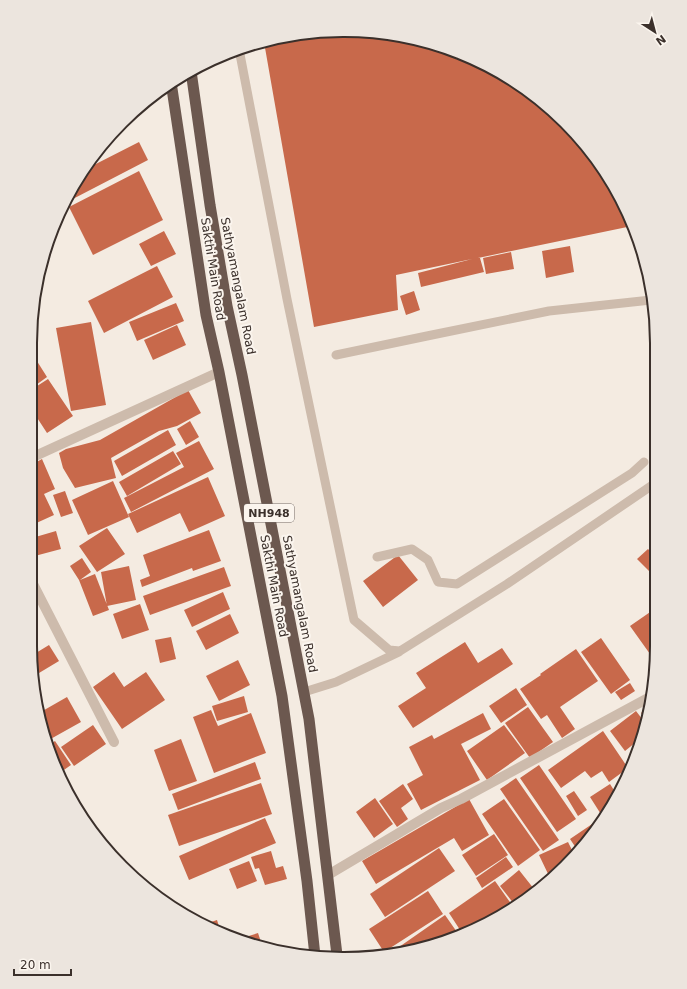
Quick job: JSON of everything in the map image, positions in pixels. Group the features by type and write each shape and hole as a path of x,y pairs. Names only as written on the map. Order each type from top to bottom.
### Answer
{"highway":[{"name":"Sathyamangalam Road","path":"191,78 227,306 242,375 309,719 337,952"},
{"name":"Sakthi Main Road","path":"172,90 206,315 219,372 282,696 307,881 314,950"}],"street":[{"path":"37,455 219,372"},
{"path":"37,592 114,742"},
{"path":"328,875 442,808 645,700"}],"lane":[{"path":"240,55 286,299 354,620 389,650 400,651"},
{"path":"336,355 548,311 647,300"},
{"path":"377,557 412,549 428,560 438,582 457,584 632,473 644,462"},
{"path":"304,692 336,682 400,651 507,584 650,487"}],"building":[{"path":"323,38 364,38 423,47 461,60 497,78 530,100 546,113 574,141 587,157 609,190 627,227 478,258 480,258 484,272 421,287 418,273 472,259 396,275 398,310 314,327 265,47"},
{"path":"139,142 148,160 74,198 95,164"},
{"path":"139,171 163,220 93,255 70,207"},
{"path":"164,231 176,254 151,266 139,244"},
{"path":"570,246 574,272 546,278 542,251"},
{"path":"511,252 514,269 486,274 483,258"},
{"path":"157,266 173,297 104,333 88,301"},
{"path":"414,291 420,310 406,315 400,296"},
{"path":"176,303 184,321 137,341 129,322"},
{"path":"91,322 106,405 71,411 56,328"},
{"path":"177,325 186,345 153,360 144,340"},
{"path":"37,361 47,377 37,384"},
{"path":"48,379 73,416 47,433 37,418 37,386"},
{"path":"188,390 201,413 177,426 159,431 111,458 116,478 75,488 63,468 59,453 66,449 100,440"},
{"path":"190,421 199,437 186,445 177,429"},
{"path":"168,430 176,445 122,476 114,461"},
{"path":"199,441 214,469 131,512 124,498 184,467 176,453"},
{"path":"173,451 181,464 127,496 119,482"},
{"path":"42,459 55,489 44,494 54,515 37,523 37,462"},
{"path":"208,477 225,516 189,532 180,513 137,533 128,514"},
{"path":"113,481 129,517 88,535 72,500"},
{"path":"65,491 73,513 61,517 53,495"},
{"path":"107,528 125,554 97,572 79,546"},
{"path":"209,530 221,561 193,571 192,568 142,587 140,580 150,576 143,555"},
{"path":"56,531 61,549 37,555 37,537"},
{"path":"648,549 650,551 650,572 637,559"},
{"path":"398,555 418,580 383,607 363,581"},
{"path":"82,558 91,572 80,580 95,574 109,610 93,616 79,580 70,566"},
{"path":"129,566 136,600 107,606 101,572"},
{"path":"224,567 231,586 150,615 143,596"},
{"path":"223,592 230,609 192,627 184,610"},
{"path":"140,604 149,630 122,639 113,614"},
{"path":"650,612 650,653 630,626"},
{"path":"230,614 239,633 206,650 196,631"},
{"path":"171,637 176,659 160,663 155,640"},
{"path":"601,638 630,680 611,694 581,652"},
{"path":"465,642 478,663 502,648 513,664 413,728 398,706 426,688 416,673"},
{"path":"49,645 59,661 39,673 37,652"},
{"path":"576,649 598,681 560,707 575,729 562,738 547,715 541,719 520,689"},
{"path":"238,660 250,685 219,701 206,676"},
{"path":"114,672 124,687 146,672 165,700 122,729 93,687"},
{"path":"630,683 635,691 621,700 615,692"},
{"path":"516,688 527,705 501,723 489,706"},
{"path":"244,696 248,712 217,721 212,706"},
{"path":"67,697 81,722 51,739 44,710"},
{"path":"528,707 553,742 530,758 505,723"},
{"path":"211,710 218,726 251,713 266,753 214,773 193,717"},
{"path":"636,711 641,718 634,744 625,751 610,731"},
{"path":"483,713 491,729 461,744 480,780 421,810 407,784 423,775 409,747 432,735 434,739"},
{"path":"93,725 106,744 74,766 61,747"},
{"path":"504,725 525,753 487,780 467,751"},
{"path":"603,731 626,765 622,772 609,782 602,771 591,778 585,771 561,788 548,770"},
{"path":"181,739 197,781 169,791 154,750"},
{"path":"55,741 71,765 64,770 60,763 53,743"},
{"path":"255,762 261,779 178,810 172,794"},
{"path":"539,765 576,819 557,832 520,778"},
{"path":"516,778 559,840 543,851 500,789"},
{"path":"261,783 272,814 179,846 168,815"},
{"path":"403,784 413,799 401,808 408,819 397,827 379,801"},
{"path":"610,784 614,790 600,813 590,797"},
{"path":"574,791 587,810 578,816 566,796"},
{"path":"375,798 393,824 374,838 356,812"},
{"path":"469,799 489,835 462,851 454,838 376,884 362,861"},
{"path":"504,799 540,850 518,866 482,814"},
{"path":"265,818 276,843 189,880 179,856"},
{"path":"593,824 575,847 570,839"},
{"path":"494,834 508,855 476,876 462,855"},
{"path":"568,842 572,850 548,874 539,855"},
{"path":"439,848 455,871 385,917 370,894"},
{"path":"271,851 276,868 283,866 287,879 265,885 259,868 255,869 251,857"},
{"path":"506,857 513,867 482,888 476,878"},
{"path":"249,861 257,881 237,889 229,869"},
{"path":"519,870 532,887 512,901 500,886"},
{"path":"495,881 510,902 497,911 460,929 449,913"},
{"path":"428,891 443,914 390,948 382,949 369,929"},
{"path":"445,915 456,931 423,942 400,947"},
{"path":"217,920 219,925 212,922"},
{"path":"258,933 261,941 247,937"}]}
